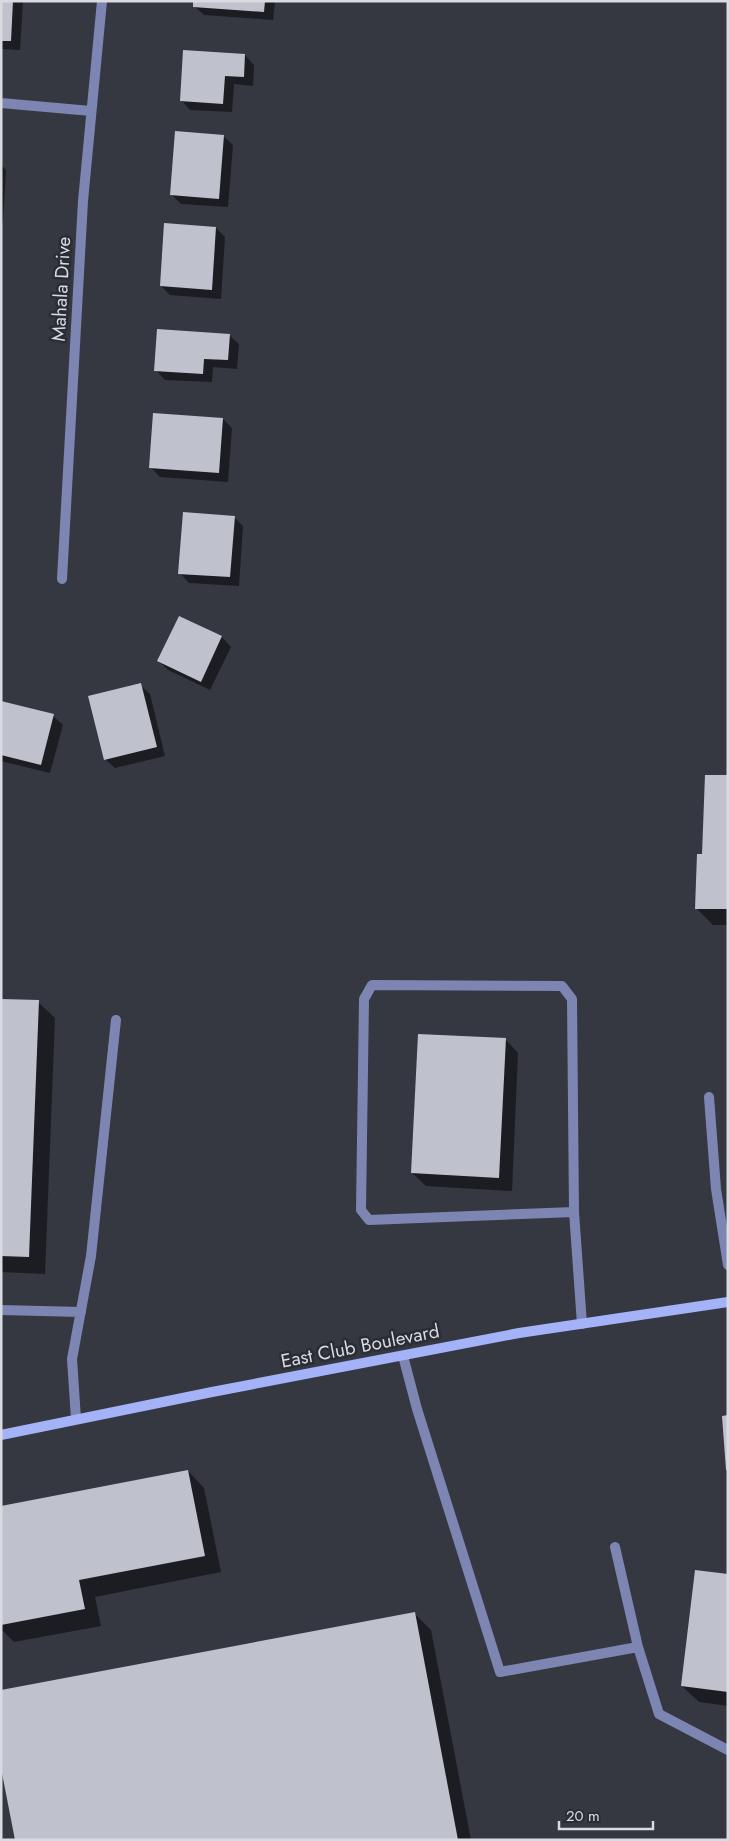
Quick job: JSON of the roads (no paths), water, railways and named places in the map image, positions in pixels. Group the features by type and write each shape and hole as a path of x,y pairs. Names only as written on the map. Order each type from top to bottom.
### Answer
{"street":[{"name":"Mahala Drive","path":"62,578 84,201 102,1"},
{"path":"1,103 92,111"},
{"path":"574,1212 369,1220 361,1210 361,1182 364,999 372,986 562,986 572,1000 574,1212 582,1324"},
{"path":"76,1420 72,1359 91,1256 116,1020"},
{"path":"709,1097 716,1189 728,1265"},
{"name":"East Club Boulevard","path":"1,1435 519,1333 728,1302"},
{"path":"1,1310 80,1312"},
{"path":"403,1356 417,1409 500,1672 638,1647"},
{"path":"615,1547 638,1647 659,1714 728,1750"}]}
